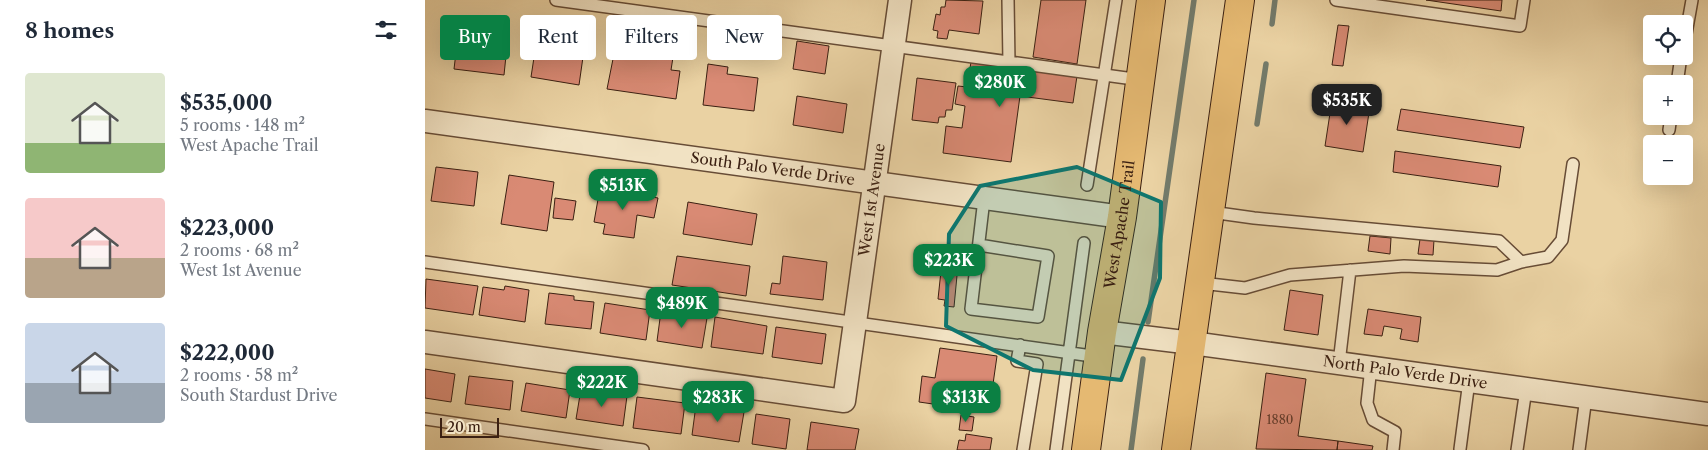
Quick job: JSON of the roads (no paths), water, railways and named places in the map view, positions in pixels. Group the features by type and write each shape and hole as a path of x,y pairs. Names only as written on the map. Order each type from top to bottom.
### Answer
{"main road":[{"name":"West Apache Trail","path":"1087,450 1101,344 1122,217 1151,0"},
{"path":"1176,450 1211,212 1239,0"}],"street":[{"name":"West 1st Avenue","path":"425,342 844,400 900,0"},
{"name":"South Palo Verde Drive","path":"425,121 1122,217"},
{"name":"North Palo Verde Drive","path":"1101,344 1192,343 1708,414"}],"lane":[{"path":"556,0 893,48 1141,80"},
{"path":"1008,0 1009,63"},
{"path":"1087,185 1116,0"},
{"path":"1336,0 1520,26 1524,0"},
{"path":"1690,15 1693,0"},
{"path":"1669,130 1670,125"},
{"path":"1201,283 1245,288 1290,275 1404,266 1497,270 1521,262 1548,257 1562,240 1573,164"},
{"path":"979,245 1048,256 1038,317 971,309 984,199"},
{"path":"1211,212 1254,218 1499,241 1521,262"},
{"path":"1056,450 1084,243"},
{"path":"425,262 1070,352 1101,344"},
{"path":"1339,363 1350,270"},
{"path":"1019,345 1017,361 1037,364 1023,450"},
{"path":"1371,368 1367,403 1373,420 1395,432 1393,450"},
{"path":"1459,449 1469,381"},
{"path":"1517,450 1526,389"},
{"path":"1579,450 1586,397"},
{"path":"425,419 643,450"}],"waterway":[{"path":"1148,322 1194,0"},
{"path":"1272,24 1275,0"},
{"path":"1257,124 1266,64"},
{"path":"1131,450 1143,359"}]}
